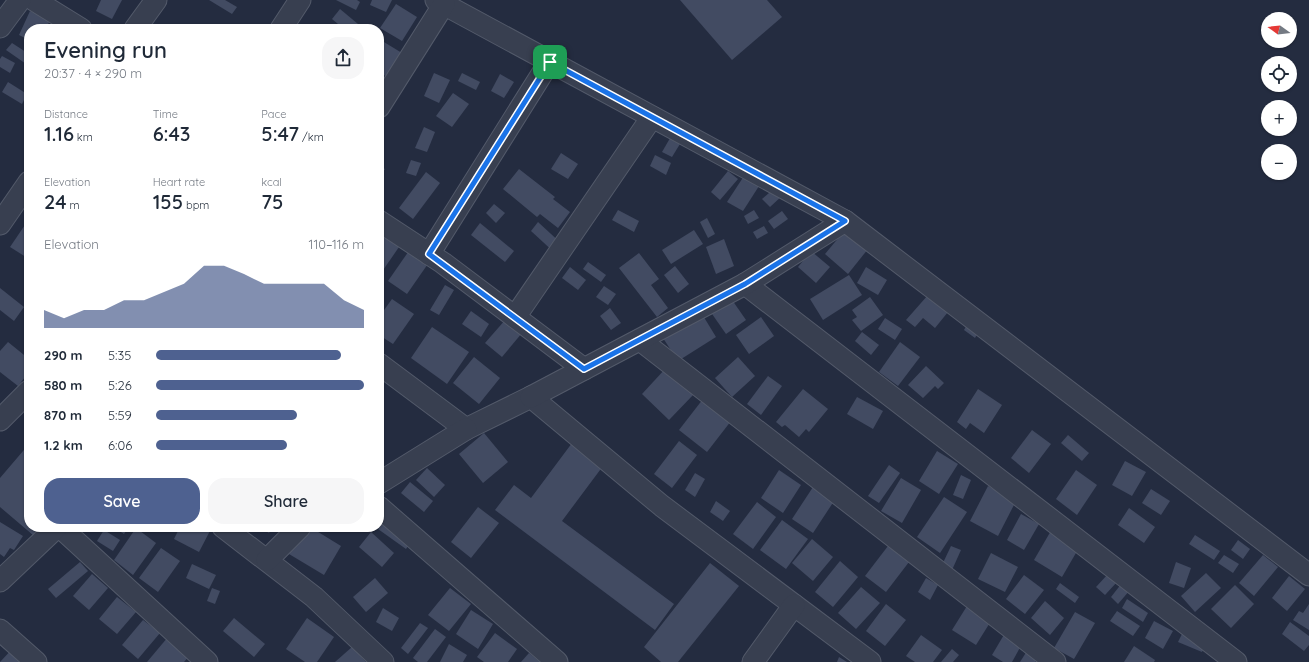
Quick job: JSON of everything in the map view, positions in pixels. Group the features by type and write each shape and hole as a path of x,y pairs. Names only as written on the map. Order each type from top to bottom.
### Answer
{"street":[{"path":"0,28 20,0"},
{"path":"34,0 73,24"},
{"path":"139,24 156,0"},
{"path":"284,24 300,0"},
{"path":"384,98 440,2 845,221 1309,576"},
{"path":"429,254 550,62"},
{"path":"515,317 652,117"},
{"path":"0,224 24,189"},
{"path":"384,480 466,429 532,397 745,284 845,221"},
{"path":"384,224 429,254 584,369"},
{"path":"745,284 1236,662"},
{"path":"640,340 1055,662"},
{"path":"384,368 466,429"},
{"path":"0,420 24,396"},
{"path":"532,397 662,506 870,662"},
{"path":"384,511 558,662"},
{"path":"0,581 54,532"},
{"path":"64,532 207,662"},
{"path":"230,532 314,597 383,662"},
{"path":"267,560 295,532"},
{"path":"753,662 794,605"},
{"path":"0,630 36,662"}],"building":[{"path":"101,0 122,0 112,19 96,11"},
{"path":"209,0 225,0 237,7 232,14"},
{"path":"336,0 357,0 360,2 356,10"},
{"path":"372,0 392,0 386,12 370,5"},
{"path":"680,0 767,0 782,17 732,60"},
{"path":"396,4 417,17 402,41 384,30 384,24 383,24"},
{"path":"340,9 358,24 338,24 332,19"},
{"path":"30,11 50,20 48,24 24,24"},
{"path":"24,24 24,38 19,35"},
{"path":"384,42 402,53 387,77 384,75"},
{"path":"12,43 24,51 24,63 6,50"},
{"path":"2,56 15,63 10,73 0,67 0,59"},
{"path":"434,73 450,80 439,103 424,96"},
{"path":"462,73 480,82 476,90 458,81"},
{"path":"500,74 514,82 504,98 491,91"},
{"path":"8,82 24,92 24,100 22,104 2,92"},
{"path":"453,93 469,104 452,127 436,116"},
{"path":"424,127 435,132 427,152 415,148"},
{"path":"673,133 683,139 672,157 662,152"},
{"path":"561,153 578,164 568,179 551,169"},
{"path":"655,155 671,163 666,175 650,166"},
{"path":"411,160 421,163 416,176 406,173"},
{"path":"519,169 555,197 553,199 570,212 558,228 540,214 537,217 503,189"},
{"path":"728,171 738,179 720,200 711,192"},
{"path":"426,172 440,183 413,219 399,208"},
{"path":"744,176 759,186 743,211 727,202"},
{"path":"776,187 783,195 770,207 762,199"},
{"path":"494,204 505,213 496,223 486,213"},
{"path":"618,210 639,221 634,232 612,220"},
{"path":"754,210 759,218 748,224 744,216"},
{"path":"782,211 788,219 774,229 768,221"},
{"path":"707,218 715,234 708,238 700,222"},
{"path":"538,222 563,245 556,254 531,231"},
{"path":"480,223 514,251 505,262 471,235"},
{"path":"24,226 24,256 10,247"},
{"path":"764,226 768,233 757,239 753,232"},
{"path":"694,230 703,244 671,264 662,250"},
{"path":"845,230 868,249 848,274 825,254"},
{"path":"384,237 399,247 384,269"},
{"path":"724,239 734,266 716,274 706,247"},
{"path":"413,245 432,258 407,294 388,281"},
{"path":"811,251 830,267 816,283 798,267"},
{"path":"639,253 659,279 651,285 668,308 657,317 619,268"},
{"path":"588,262 606,275 601,282 583,269"},
{"path":"675,266 689,284 678,293 664,275"},
{"path":"570,267 586,280 578,290 562,278"},
{"path":"866,267 887,280 878,295 857,283"},
{"path":"849,275 862,295 823,320 810,299"},
{"path":"445,285 454,290 439,315 430,310"},
{"path":"604,286 616,294 608,305 596,297"},
{"path":"0,288 24,307 14,321 0,310"},
{"path":"928,295 948,312 935,328 923,318 915,327 906,320"},
{"path":"730,297 746,320 726,334 710,311"},
{"path":"870,297 883,315 861,331 852,320 857,317 852,310"},
{"path":"392,299 414,314 393,344 384,338 384,310"},
{"path":"610,308 621,323 611,330 600,316"},
{"path":"471,311 489,324 481,337 462,324"},
{"path":"702,314 716,337 678,361 663,338"},
{"path":"761,317 774,336 749,354 736,335"},
{"path":"885,318 902,329 895,340 878,329"},
{"path":"506,319 522,333 502,357 485,343"},
{"path":"968,323 979,331 975,338 964,330"},
{"path":"432,327 469,352 447,384 411,358"},
{"path":"862,332 879,345 871,355 855,341"},
{"path":"8,342 24,355 24,378 18,386 0,372 0,351"},
{"path":"900,342 920,357 898,386 879,372"},
{"path":"474,357 500,378 479,404 453,383"},
{"path":"738,357 755,376 732,397 715,378"},
{"path":"926,366 944,383 938,389 935,386 923,398 908,385"},
{"path":"666,368 694,394 669,420 642,394"},
{"path":"768,376 782,386 761,415 747,404"},
{"path":"803,389 828,409 809,432 806,429 799,437 785,425 782,427 776,422"},
{"path":"978,389 1002,405 984,433 970,423 966,429 957,422"},
{"path":"857,397 883,411 873,429 847,414"},
{"path":"703,399 731,421 707,452 679,430"},
{"path":"1032,430 1051,444 1029,473 1011,458"},
{"path":"484,433 508,462 483,483 459,454"},
{"path":"1068,435 1089,453 1082,461 1061,443"},
{"path":"679,441 697,455 672,488 654,474"},
{"path":"572,443 603,466 562,521 674,604 655,630 495,510 514,485 531,498"},
{"path":"24,450 24,527 0,507 0,478"},
{"path":"937,451 958,464 939,494 919,481"},
{"path":"1125,461 1146,472 1132,496 1112,485"},
{"path":"889,465 900,473 879,503 868,496"},
{"path":"427,468 445,485 434,497 416,480"},
{"path":"779,470 801,485 783,513 761,498"},
{"path":"1076,470 1097,485 1077,515 1056,499"},
{"path":"695,473 705,479 695,497 685,490"},
{"path":"961,475 971,480 963,499 953,495"},
{"path":"901,478 921,490 902,523 881,511"},
{"path":"410,482 433,501 424,512 401,493"},
{"path":"988,486 1016,501 998,536 970,521"},
{"path":"813,487 834,501 813,533 792,519"},
{"path":"1151,489 1170,501 1161,515 1142,503"},
{"path":"944,497 967,512 940,553 917,537"},
{"path":"716,501 730,511 723,521 710,512"},
{"path":"757,502 776,517 753,549 733,534"},
{"path":"478,507 499,523 471,558 451,542"},
{"path":"1129,508 1155,527 1144,543 1118,525"},
{"path":"1021,514 1039,524 1024,550 1007,540"},
{"path":"782,520 808,539 786,569 760,550"},
{"path":"0,522 23,536 14,550 10,548 4,557 0,554"},
{"path":"384,524 410,543 406,549 382,532 384,532"},
{"path":"1052,529 1080,546 1062,577 1034,560"},
{"path":"29,532 48,532 40,541"},
{"path":"103,532 107,532 120,540 113,551 97,541"},
{"path":"133,532 141,532 156,543 133,575 114,560"},
{"path":"178,532 209,532 199,552 174,539"},
{"path":"302,532 318,532 341,546 324,575 289,554"},
{"path":"371,532 394,553 382,567 359,547"},
{"path":"1195,535 1220,551 1214,560 1189,544"},
{"path":"812,539 833,557 813,581 792,563"},
{"path":"1238,540 1250,549 1243,559 1231,550"},
{"path":"888,546 909,562 886,592 865,576"},
{"path":"951,546 961,550 952,570 942,565"},
{"path":"161,548 180,561 158,592 139,578"},
{"path":"991,553 1018,567 1005,592 978,579"},
{"path":"1224,555 1239,564 1233,573 1218,563"},
{"path":"1263,555 1278,567 1254,596 1239,583"},
{"path":"840,561 858,577 833,607 815,592"},
{"path":"80,562 88,571 56,598 48,589"},
{"path":"1176,562 1191,568 1184,588 1169,583"},
{"path":"710,563 739,586 678,662 661,662 644,647"},
{"path":"192,564 216,575 209,589 186,578"},
{"path":"1206,573 1221,588 1195,612 1181,596"},
{"path":"92,574 108,588 89,610 73,596"},
{"path":"1108,574 1117,582 1105,595 1096,587"},
{"path":"1024,575 1044,590 1025,614 1006,599"},
{"path":"1289,576 1305,589 1287,611 1272,598"},
{"path":"375,578 388,593 366,612 353,597"},
{"path":"926,578 938,585 930,600 918,592"},
{"path":"1060,583 1079,597 1075,603 1056,589"},
{"path":"1122,583 1130,590 1118,604 1111,597"},
{"path":"1235,585 1254,604 1231,628 1211,609"},
{"path":"861,587 880,603 856,629 838,613"},
{"path":"212,588 220,591 215,604 207,601"},
{"path":"450,588 471,604 449,631 428,615"},
{"path":"117,597 136,612 117,634 99,619"},
{"path":"1127,599 1148,613 1143,622 1122,608"},
{"path":"1045,601 1064,618 1050,635 1031,618"},
{"path":"886,604 906,620 885,646 866,631"},
{"path":"1309,604 1309,630 1293,620 1299,611 1303,613"},
{"path":"967,606 991,621 976,645 952,630"},
{"path":"383,608 399,618 392,631 376,622"},
{"path":"471,610 493,624 478,649 456,634"},
{"path":"1117,611 1140,626 1133,636 1110,621"},
{"path":"1075,612 1095,623 1074,659 1054,648"},
{"path":"234,618 265,644 254,657 223,631"},
{"path":"307,618 334,637 317,662 305,662 286,649"},
{"path":"143,620 160,633 138,659 122,645"},
{"path":"1154,621 1173,631 1163,649 1145,638"},
{"path":"1290,622 1309,636 1309,645 1304,651 1282,634"},
{"path":"420,623 428,628 408,654 401,648"},
{"path":"435,629 446,637 427,662 418,662 413,658"},
{"path":"1183,632 1206,643 1202,652 1178,642"},
{"path":"495,633 517,649 508,662 484,662 477,657"},
{"path":"1005,633 1022,644 1012,662 1003,662 992,655"},
{"path":"921,635 942,650 933,662 915,662 906,656"},
{"path":"168,637 190,655 184,662 147,662"},
{"path":"449,644 467,655 463,662 440,662"},
{"path":"15,646 30,662 0,662"},
{"path":"1134,646 1155,660 1154,662 1124,662"},
{"path":"352,647 366,662 335,662"},
{"path":"952,649 959,655 953,662 941,662"},
{"path":"1027,651 1038,658 1035,662 1020,662"},
{"path":"529,653 540,662 521,662"},
{"path":"839,657 847,662 837,662"}],"route":[{"path":"550,62 845,221 745,284 584,369 429,254 550,62"}]}
